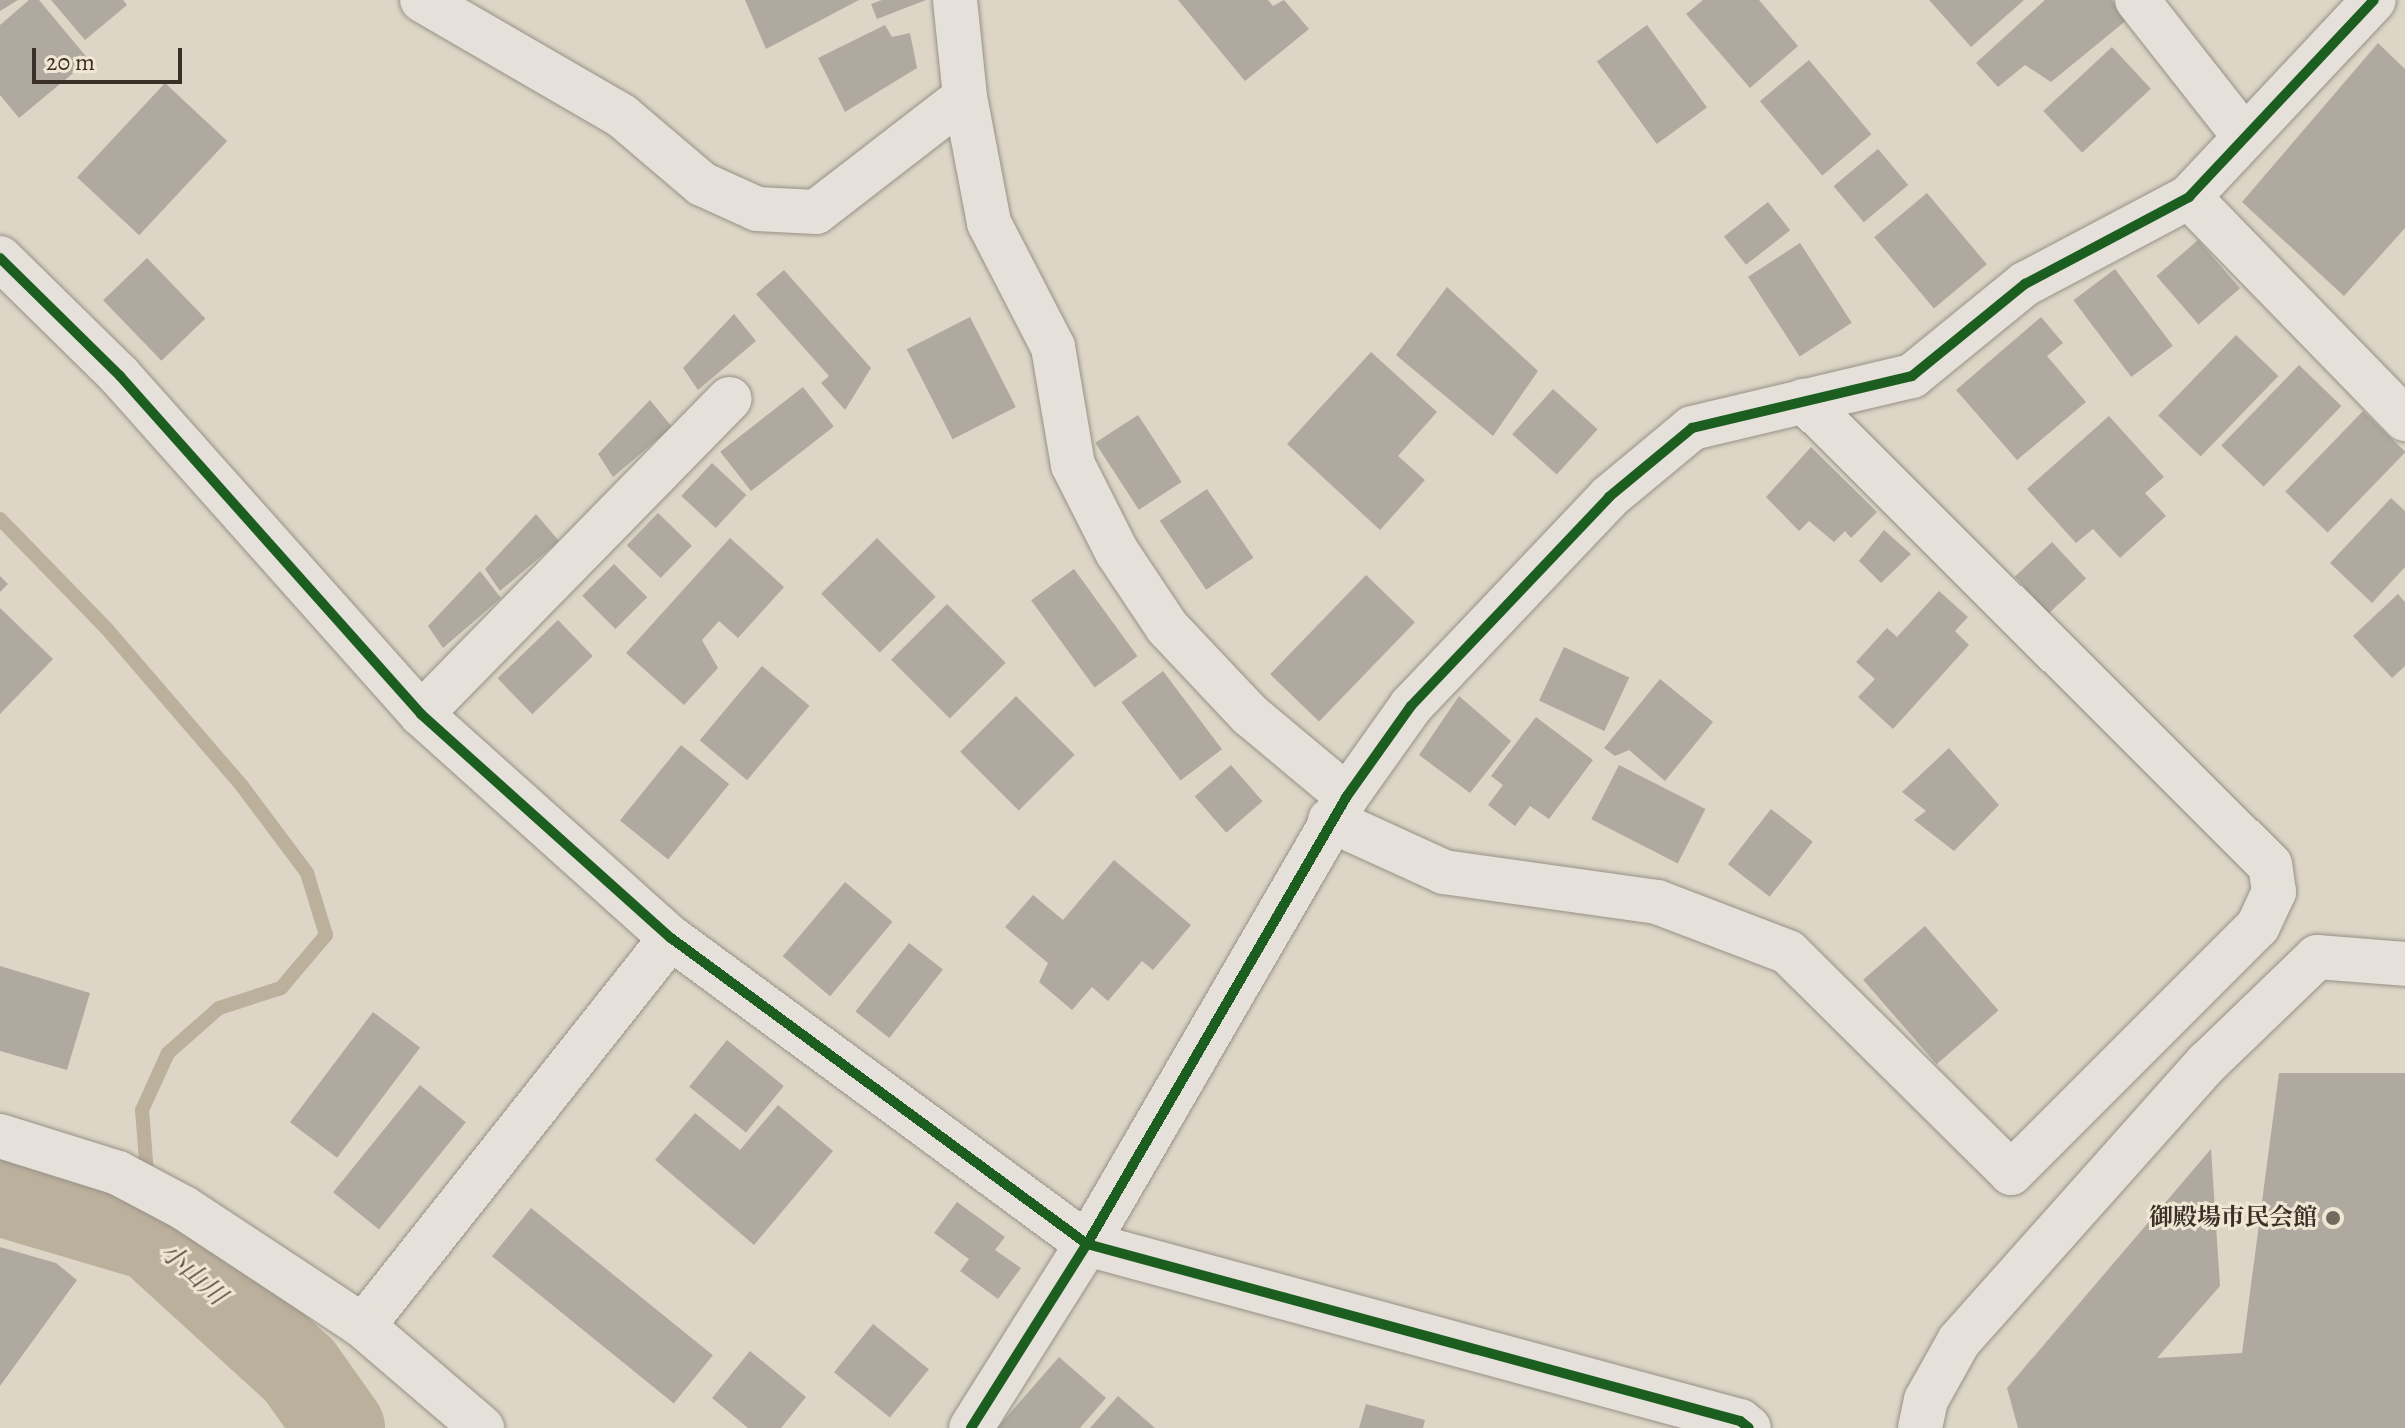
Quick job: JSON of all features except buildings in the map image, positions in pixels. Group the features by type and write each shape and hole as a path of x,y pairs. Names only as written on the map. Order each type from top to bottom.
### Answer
{"street":[{"path":"422,0 622,116 702,184 757,209 816,212 965,97"},
{"path":"955,0 965,97 989,223 1053,347 1073,465 1117,552 1167,627 1339,808 1444,872 1657,902 1788,952 2011,1173 2258,926 2274,892 2270,865 1804,401"},
{"path":"2137,0 2244,136"},
{"path":"971,1428 1087,1244 1339,808 1411,706 1609,497 1692,428 1912,376 2025,284 2189,197 2374,0"},
{"path":"2189,197 2405,419"},
{"path":"0,258 120,376 421,714 671,938 1087,1244 1740,1421 1749,1428"},
{"path":"421,714 730,399"},
{"path":"363,1326 671,938"},
{"path":"1920,1428 1926,1400 1959,1341 2207,1063 2317,957 2405,964"},
{"path":"0,1136 118,1173 184,1208 363,1326 482,1428"}],"waterway":[{"path":"0,519 107,629 242,786 307,873 326,935 281,988 219,1008 168,1053 142,1110 152,1236"},
{"name":"小山川","path":"0,1191 152,1236 299,1370 340,1428"}],"cycle path":[{"path":"971,1428 1087,1244 1347,796 1411,706 1609,497 1692,428 1912,376 2025,284 2189,197 2374,0"},
{"path":"0,258 120,376 421,714 671,938 1087,1244 1740,1421 1749,1428"}],"place":[{"name":"御殿場市民会館","path":"2333,1218"}]}
